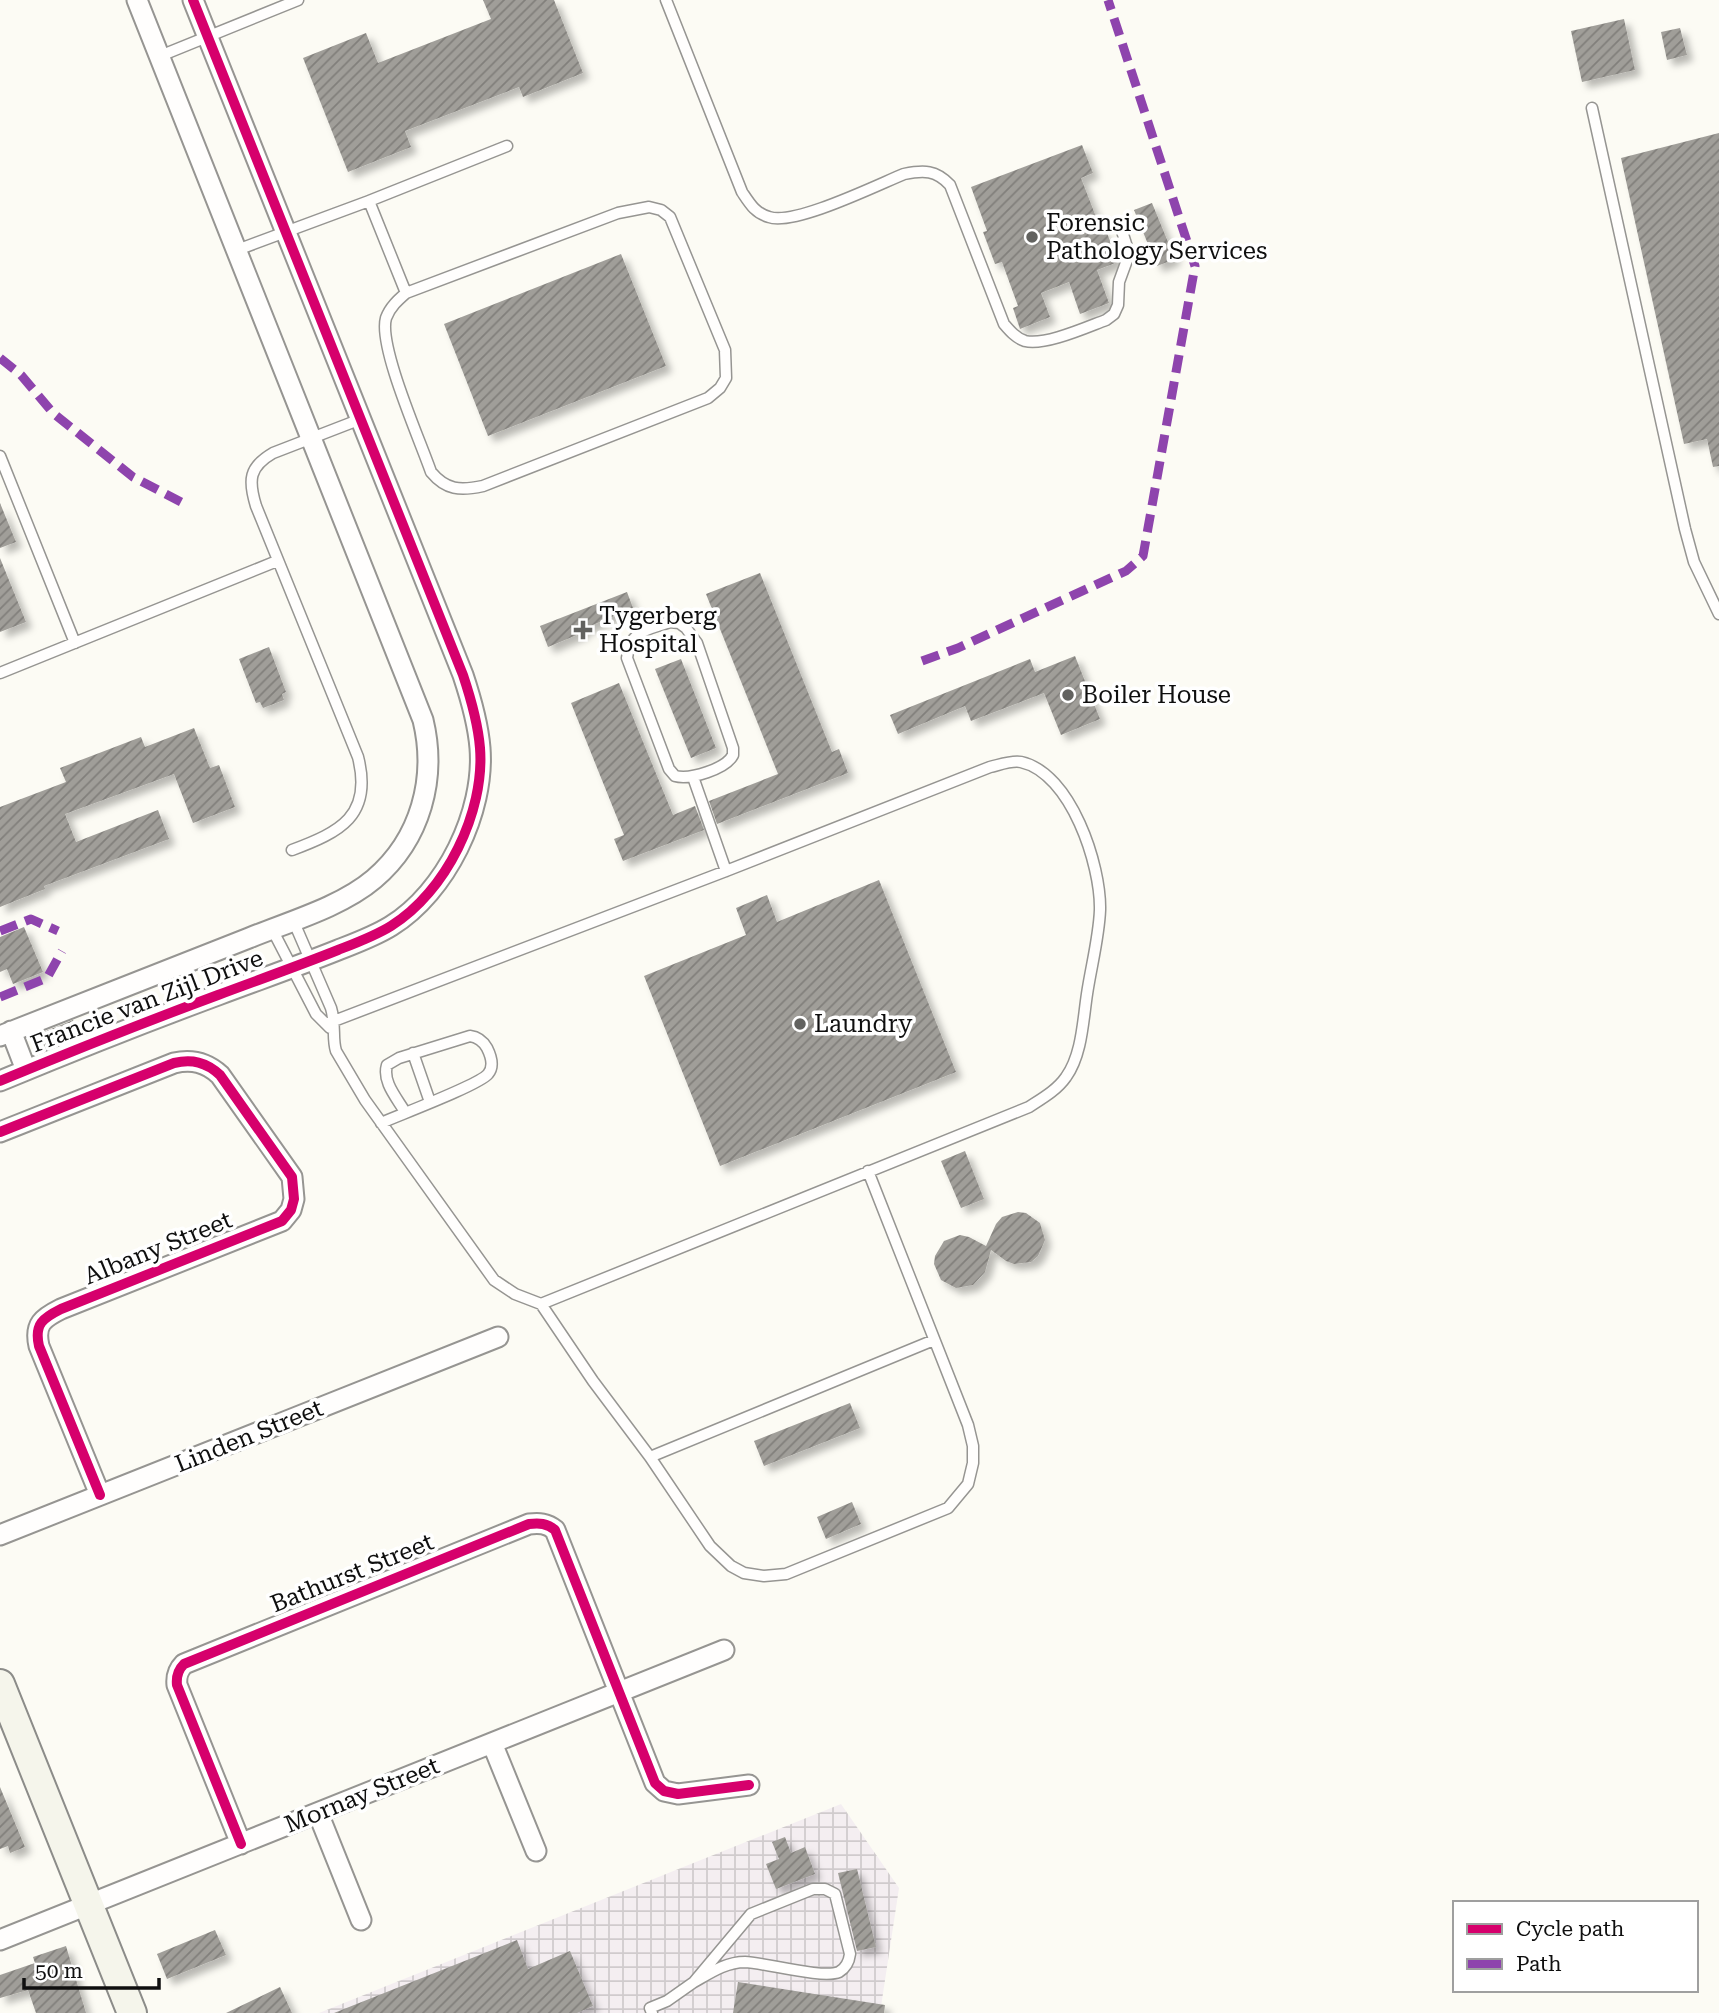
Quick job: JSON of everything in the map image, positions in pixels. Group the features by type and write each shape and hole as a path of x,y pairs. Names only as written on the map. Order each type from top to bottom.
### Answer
{"street":[{"name":"Francie van Zijl Drive","path":"6,1033 272,929 351,894 373,879 392,860 415,824 427,788 427,735 423,720 313,437 137,0"},
{"name":"Francie van Zijl Drive","path":"0,1081 301,965 388,928 414,908 438,881 462,842 476,800 480,749 474,708 463,675 193,0"},
{"path":"6,1033 26,1070"},
{"name":"Albany Street","path":"0,1132 174,1063 198,1062 209,1066 219,1075 292,1177 294,1199 291,1210 282,1221 61,1309 40,1323 36,1335 39,1346 100,1495"},
{"name":"Linden Street","path":"0,1535 498,1337"},
{"name":"Bathurst Street","path":"241,1844 177,1685 176,1678 180,1668 529,1524 543,1524 555,1530 619,1692"},
{"name":"Mornay Street","path":"0,1940 724,1650"},
{"path":"0,1684 132,2013"},
{"path":"619,1692 648,1769 655,1783 664,1791 678,1794 749,1785"},
{"path":"492,1743 536,1851"},
{"path":"318,1813 361,1920"}],"lane":[{"path":"160,56 282,3 298,0"},
{"path":"666,0 742,192 753,209 771,218 793,219 904,174 922,170 939,174 950,185 1004,324 1014,335 1025,341 1039,342 1106,320 1114,314 1128,250 1120,225"},
{"path":"1592,108 1685,529 1694,562 1719,614"},
{"path":"237,250 508,146"},
{"path":"369,201 406,293"},
{"path":"649,207 661,210 670,217 725,350 726,378 720,388 708,398 483,486 466,490 452,489 440,483 431,472 386,348 386,320 390,308 406,293 618,213 649,207"},
{"path":"292,849 324,838 349,819 358,804 362,789 362,772 256,506 251,491 251,478 260,461 273,453 361,419"},
{"path":"0,456 75,643"},
{"path":"0,673 277,561"},
{"path":"670,622 679,623 686,628 697,643 733,748 733,755 726,764 692,777 675,776 668,769 627,658 628,646 639,632 670,622"},
{"path":"330,1022 990,767 1021,762 1044,774 1063,793 1075,813 1095,865 1100,911 1082,1031 1068,1076 1030,1107 541,1304"},
{"path":"692,777 726,871"},
{"path":"293,920 301,965 316,1014 330,1022"},
{"path":"272,929 301,965 336,1034 334,1045 340,1058 381,1123 494,1280 515,1294 541,1304 710,1546 731,1566 744,1573 764,1576 786,1574 948,1508 968,1484 973,1462 973,1446 968,1425 868,1171"},
{"path":"381,1123 487,1076 491,1065 483,1041 470,1036 387,1065 388,1084 405,1112"},
{"path":"413,1054 430,1102"},
{"path":"650,1457 934,1340"},
{"path":"638,2013 651,2011 719,1968 745,1962 826,1974 840,1971 849,1961 850,1954 835,1894 825,1889 813,1889 751,1914 694,1982"}],"shaded area":[{"path":"841,1804 899,1888 880,2013 319,2013"}],"building":[{"path":"483,0 554,0 583,73 523,97 519,87 405,131 411,147 348,172 303,58 366,33 378,63 491,19"},
{"path":"1624,19 1635,70 1582,82 1571,31"},
{"path":"1680,28 1687,55 1667,60 1661,32"},
{"path":"1719,133 1719,466 1713,467 1707,439 1684,444 1621,158"},
{"name":"Forensic Pathology Services","path":"1082,145 1093,173 1081,178 1103,235 1107,233 1118,262 1097,270 1109,303 1080,314 1069,282 1041,293 1050,317 1020,329 1013,308 1018,306 1002,262 995,264 983,232 987,231 971,187"},
{"path":"1152,203 1175,259 1157,266 1134,210"},
{"path":"621,254 666,366 488,436 444,324"},
{"path":"0,503 16,542 0,548"},
{"path":"0,558 26,622 0,632"},
{"path":"760,573 832,752 839,749 848,773 717,824 709,801 778,774 706,594"},
{"path":"627,592 633,608 548,647 540,626"},
{"path":"269,647 286,692 282,694 284,700 263,708 260,702 256,703 239,659"},
{"path":"1075,656 1100,719 1061,735 1044,693 971,721 965,706 898,734 890,715 1030,659 1035,672"},
{"path":"681,659 716,748 691,758 655,669"},
{"path":"619,683 673,815 695,806 704,830 623,861 614,839 624,835 571,703"},
{"path":"194,728 210,768 219,765 235,807 193,823 174,774 65,814 76,842 158,810 169,839 44,886 45,889 0,907 0,807 66,782 60,768 141,737 145,747"},
{"name":"Laundry","path":"879,880 956,1072 720,1166 644,976 746,935 736,908 767,895 777,922"},
{"path":"24,927 43,972 13,984 7,969 0,972 0,937"},
{"path":"73,1020 79,1036 45,1049 39,1034"},
{"path":"965,1151 984,1199 961,1208 941,1161"},
{"path":"1018,1212 1026,1213 1040,1223 1045,1240 1038,1256 1031,1262 1014,1264 991,1250 985,1272 973,1285 956,1288 941,1280 934,1264 935,1256 944,1241 960,1235 986,1246 1002,1217"},
{"path":"850,1403 860,1428 764,1466 754,1441"},
{"path":"852,1502 861,1524 826,1539 817,1517"},
{"path":"0,1787 25,1847 10,1853 8,1846 0,1849"},
{"path":"785,1837 791,1853 805,1847 815,1874 776,1889 766,1864 779,1859 772,1842"},
{"path":"857,1869 876,1947 857,1951 838,1873"},
{"path":"215,1930 226,1955 167,1979 157,1954"},
{"path":"517,1940 528,1969 570,1951 593,2006 577,2013 334,2013"},
{"path":"66,1946 86,2013 36,2013 28,1990 0,1998 0,1975 35,1963 33,1957"},
{"path":"738,1982 885,2005 884,2013 733,2013"},
{"path":"280,1987 292,2013 226,2013"}],"marked path":[{"path":"922,661 958,648 1126,571 1143,556 1195,266 1108,0"},
{"path":"0,358 21,375 53,413 133,477 181,502"},
{"path":"0,931 31,919 58,931"},
{"path":"0,997 47,978 62,951"}],"cycle path":[{"path":"0,1081 136,1026 352,945 391,926 411,911 445,872 469,823 476,798 480,748 474,711 463,675 193,0"},
{"path":"0,1132 174,1063 187,1061 204,1064 220,1075 292,1177 294,1199 291,1210 282,1221 61,1309 41,1323 38,1332 39,1346 100,1495"},
{"path":"241,1844 177,1685 182,1666 529,1524 543,1524 555,1530 655,1783 664,1791 678,1794 749,1785"}],"place":[{"name":"Forensic Pathology Services","path":"1032,237"},
{"name":"Tygerberg Hospital","path":"583,630"},
{"name":"Boiler House","path":"1068,695"},
{"name":"Laundry","path":"800,1024"}]}
